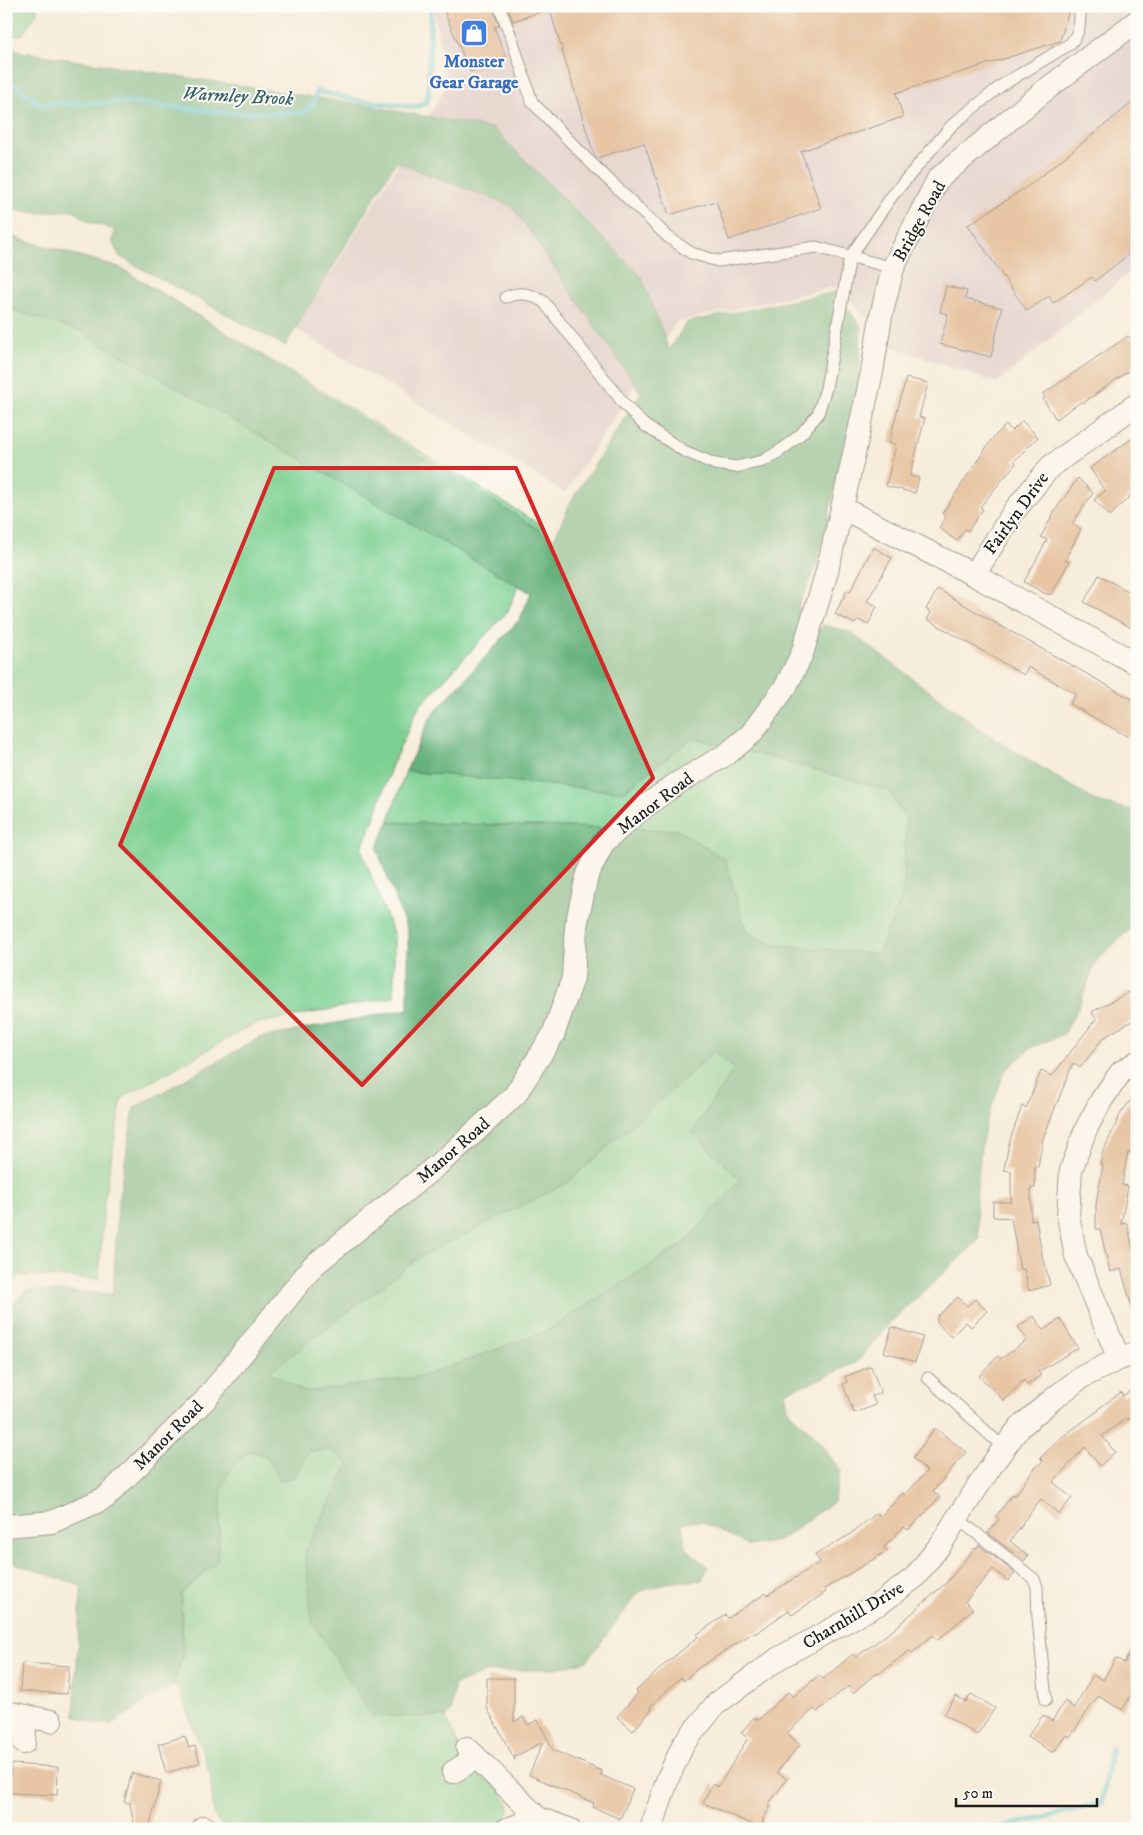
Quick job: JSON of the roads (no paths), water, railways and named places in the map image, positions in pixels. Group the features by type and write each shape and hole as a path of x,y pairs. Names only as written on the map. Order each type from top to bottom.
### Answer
{"street":[{"name":"Bridge Road","path":"786,686 802,654 826,575 872,372 880,316 893,268 938,179 1044,91 1137,21"},
{"name":"Fairlyn Drive","path":"974,575 1014,511 1050,467 1137,404"},
{"name":"Fairlyn Drive","path":"842,508 974,575 1137,664"},
{"name":"Manor Road","path":"6,1526 52,1522 105,1498 205,1400 313,1266 452,1152 515,1095 553,1035 570,988 573,978 576,926 587,876 603,843 640,810 676,784 728,754 751,734 786,686"},
{"path":"1128,1356 1076,1256 1068,1216 1071,1170 1086,1129 1102,1099 1122,1072 1137,1062"},
{"name":"Charnhill Drive","path":"651,1829 668,1778 684,1743 716,1704 779,1658 882,1602 914,1578 941,1544 1019,1428 1082,1377 1128,1356"},
{"path":"24,1743 16,1714 51,1721"},
{"path":"453,1772 472,1753 538,1818 569,1829"},
{"path":"507,1829 538,1818"}],"lane":[{"path":"499,6 512,39 532,102 588,160 668,237 692,253 718,262 816,247 893,268"},
{"path":"506,297 517,293 531,294 544,302 624,404 644,425 684,451 715,464 736,466 763,461 784,448 801,434 818,414 826,388 850,257 892,196 952,125 1002,85 1062,48 1076,37 1080,24 1080,6"},
{"path":"928,1378 1004,1448"},
{"path":"957,1518 1034,1579 1037,1587 1046,1700"}],"waterway":[{"name":"Warmley Brook","path":"6,78 39,104 129,102 229,113 304,113 314,103 317,91 360,101 416,107 427,102 428,97 431,6"},
{"path":"995,1829 1102,1803 1111,1749"}],"place":[{"name":"Monster Gear Garage","path":"474,33"}]}
